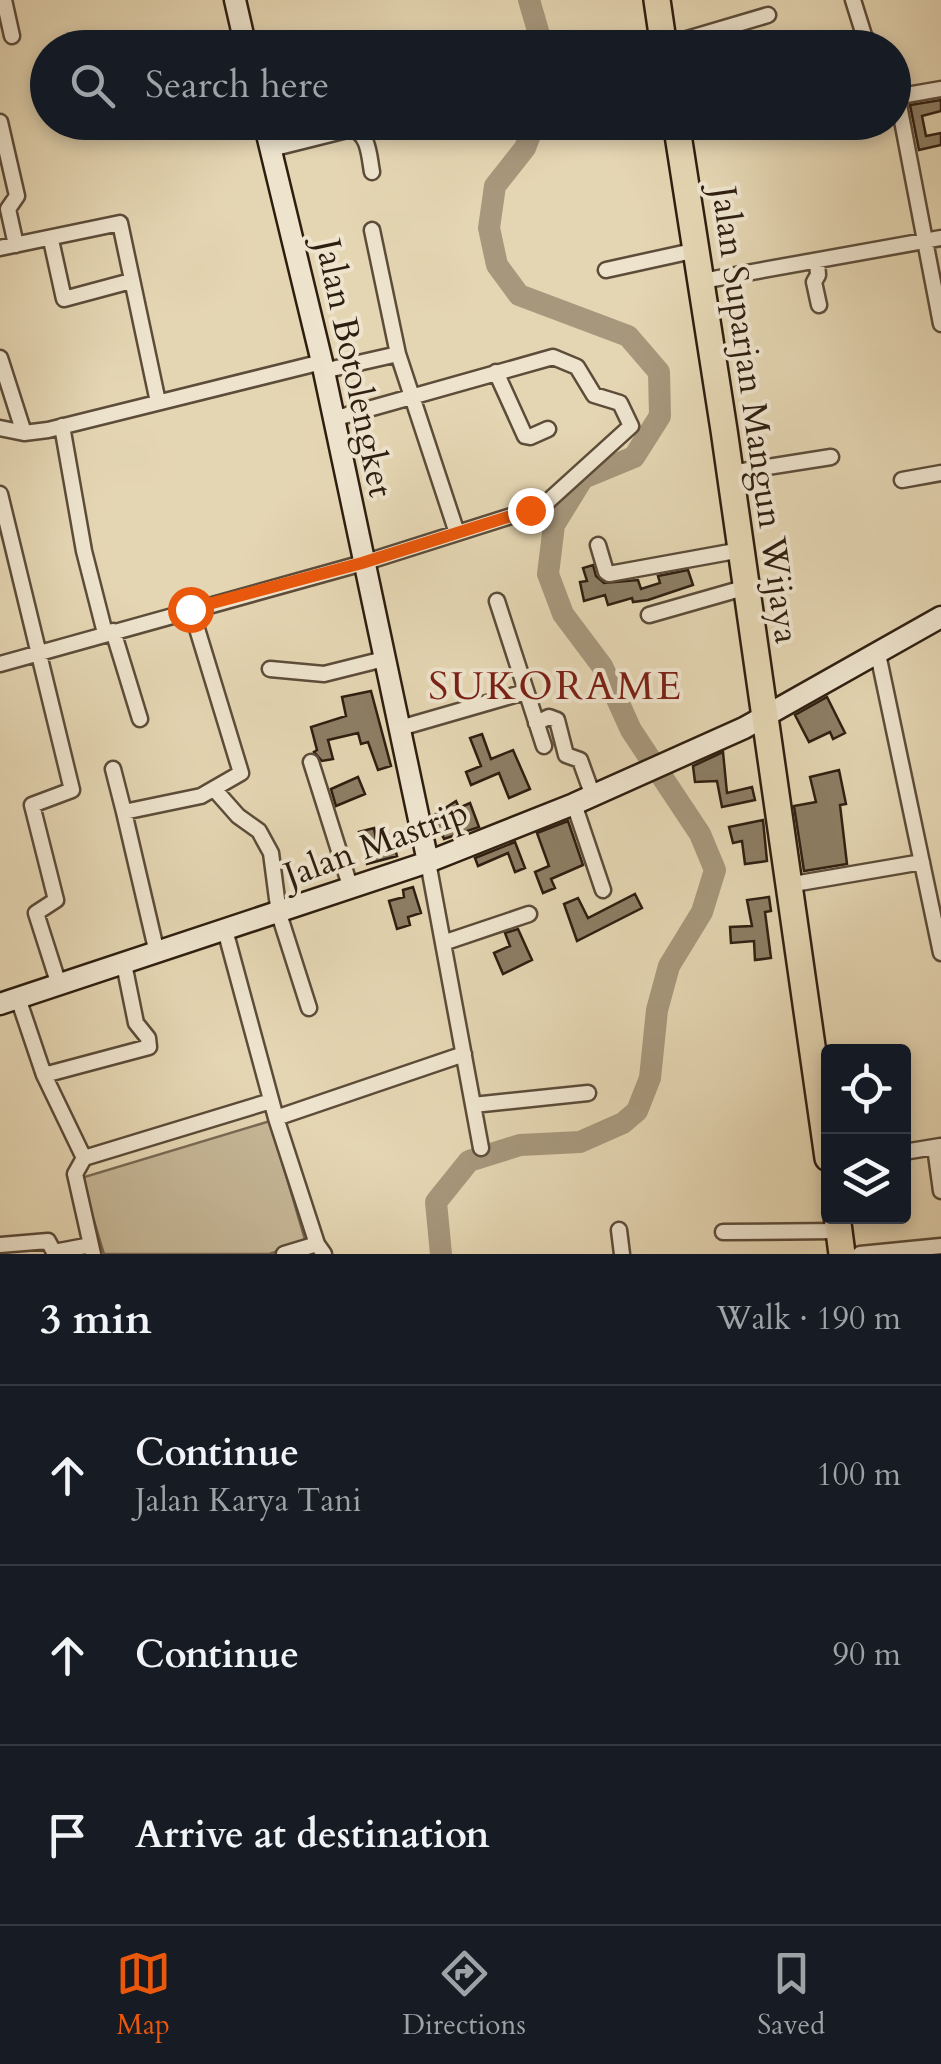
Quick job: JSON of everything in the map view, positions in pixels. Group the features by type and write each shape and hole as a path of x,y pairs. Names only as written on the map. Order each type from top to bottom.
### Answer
{"highway":[{"path":"656,0 660,30"},
{"name":"Jalan Suparjan Mangun Wijaya","path":"679,140 824,1134"}],"street":[{"path":"4,0 12,36"},
{"path":"235,0 242,30"},
{"path":"853,0 862,30"},
{"path":"719,30 768,15"},
{"path":"911,93 941,89"},
{"path":"0,126 17,196 8,209 16,245"},
{"name":"Jalan Botolengket","path":"268,140 323,367 428,862"},
{"path":"270,149 307,140"},
{"path":"365,140 372,172"},
{"path":"906,140 934,239 941,324"},
{"path":"0,248 120,223 158,402"},
{"path":"372,230 398,354 458,533"},
{"path":"702,281 934,239"},
{"path":"51,240 64,299 131,281"},
{"path":"606,270 696,250"},
{"path":"817,261 814,282 819,305"},
{"path":"1,431 24,433 62,426 158,402 398,354"},
{"path":"0,664 362,563 544,504 631,426 620,402 594,395 577,367 548,357 333,419"},
{"path":"0,358 24,433"},
{"path":"496,372 524,436 548,430"},
{"path":"62,426 84,550 140,718"},
{"path":"730,473 831,458"},
{"path":"902,480 941,473"},
{"path":"0,494 5,530 72,790 32,805 56,900 36,913 58,985"},
{"path":"598,545 610,574 741,550"},
{"path":"649,615 746,587"},
{"path":"497,601 544,746"},
{"path":"124,812 188,800 215,790 240,773 190,609"},
{"name":"Jalan Mastrip","path":"9,1001 351,889 584,800 764,718 941,617"},
{"path":"878,654 941,953"},
{"path":"270,669 324,674 384,659"},
{"path":"400,728 526,692"},
{"path":"536,723 557,720 566,755 580,760 584,800 603,890"},
{"path":"311,762 351,889"},
{"path":"113,769 157,953"},
{"path":"215,790 259,832 271,853 279,914 309,1008"},
{"path":"428,862 481,1148"},
{"path":"788,885 922,862"},
{"path":"443,943 529,914"},
{"path":"226,930 276,1118 321,1249 284,1254"},
{"path":"44,1075 149,1047 146,1032 136,1023 124,964"},
{"path":"9,1001 84,1158"},
{"path":"276,1118 464,1054"},
{"path":"474,1105 588,1093"},
{"path":"0,1245 48,1241 54,1252 92,1250 74,1174 84,1158 272,1101"},
{"path":"911,1151 938,1146 941,1190"},
{"path":"619,1230 622,1254"},
{"path":"723,1232 839,1234"},
{"path":"860,1254 941,1246"}],"shaded area":[{"path":"270,1121 306,1243 269,1254 104,1254 81,1178"}],"building":[{"path":"941,100 941,111 922,116 926,136 941,133 941,145 919,150 911,105"},
{"path":"593,565 596,576 604,583 638,580 641,589 660,583 658,576 688,570 693,585 648,600 633,602 632,598 608,605 605,595 584,601 580,582 587,581 583,568"},
{"path":"371,691 391,766 378,770 368,742 361,744 358,733 328,740 333,759 322,761 314,752 317,750 311,727 346,716 342,697"},
{"path":"827,697 845,733 833,739 830,732 809,742 795,715"},
{"path":"482,734 491,759 513,750 530,789 509,798 499,773 471,785 466,772 481,766 470,738"},
{"path":"723,752 727,793 752,787 755,800 722,807 717,781 695,782 693,766"},
{"path":"839,770 846,804 840,805 847,864 804,871 794,806 816,802 810,777"},
{"path":"358,777 365,794 336,806 331,789"},
{"path":"456,801 459,808 470,803 479,827 444,839 433,816"},
{"path":"763,820 767,861 745,864 742,841 733,843 729,827"},
{"path":"568,821 583,865 551,879 555,888 543,893 535,872 549,866 537,833"},
{"path":"374,828 376,839 391,834 397,856 367,864 359,832"},
{"path":"515,842 525,868 515,872 508,853 478,866 475,858"},
{"path":"413,887 421,913 408,917 410,925 397,929 389,901 404,897 403,890"},
{"path":"635,894 642,908 577,941 564,904 578,898 588,918"},
{"path":"769,897 771,911 765,912 771,958 755,960 754,941 731,943 730,927 752,926 747,900"},
{"path":"518,929 532,960 503,974 494,953 510,946 505,933"}],"waterway":[{"path":"529,0 538,30"},
{"path":"441,1254 436,1202 469,1161 520,1145 580,1142 623,1123 637,1111 650,1078 657,1010 669,966 702,912 715,870 700,834 631,730 602,666 563,614 548,574 554,525 583,478 634,457 660,416 659,372 628,336 519,295 497,265 489,228 495,186 528,140"}],"district":[{"name":"SUKORAME","path":"556,686"}],"route":[{"path":"190,609 362,563 530,510"}]}
